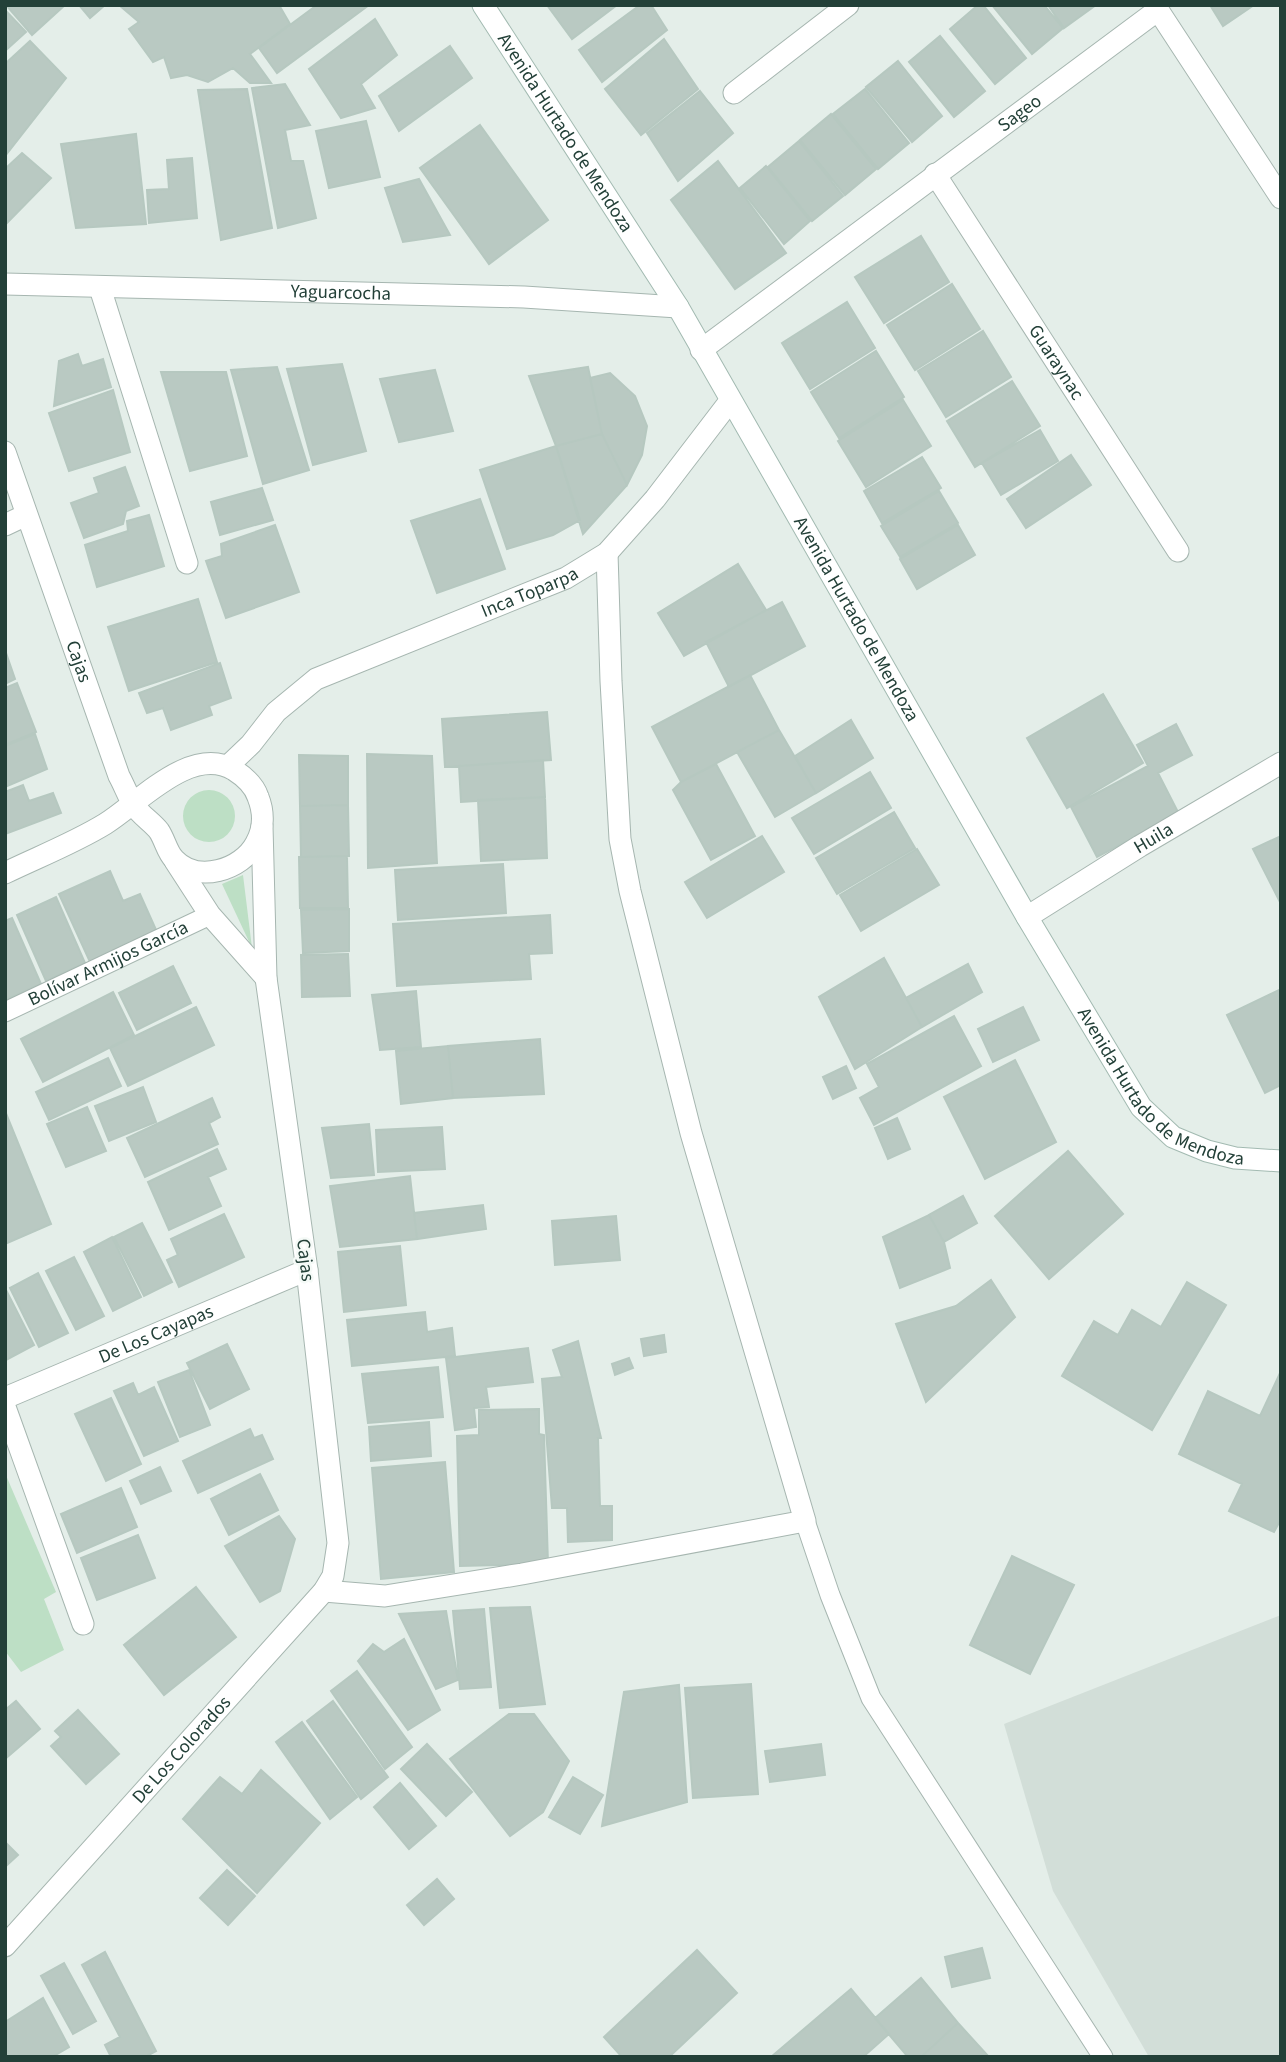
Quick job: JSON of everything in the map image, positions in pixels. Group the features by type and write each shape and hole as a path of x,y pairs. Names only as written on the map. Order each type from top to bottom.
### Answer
{"street":[{"name":"Avenida Hurtado de Mendoza","path":"483,5 678,307 1027,917 1141,1107 1173,1137 1207,1151 1235,1158 1281,1161"},
{"path":"734,93 848,5"},
{"name":"Sageo","path":"701,351 1157,7 1281,198"},
{"name":"Guaraynac","path":"935,174 1178,551"},
{"name":"Yaguarcocha","path":"5,284 524,297 678,307"},
{"path":"100,288 187,563"},
{"name":"Inca Toparpa","path":"230,768 230,764 251,744 276,712 316,679 566,578 607,553 655,499 730,401"},
{"name":"Cajas","path":"5,452 119,776 134,805 160,833 174,860 210,915 266,978"},
{"path":"5,526 26,515"},
{"path":"324,1591 385,1597 805,1521 691,1133 629,891 620,839 607,553"},
{"name":"Huila","path":"1027,917 1140,846 1281,763"},
{"path":"5,873 103,825 134,805 157,784 179,772 195,765 216,764 230,768"},
{"name":"Cajas","path":"230,768 244,776 256,791 262,808 266,978 307,1270 338,1543"},
{"path":"174,860 188,868 204,872 229,868 245,858 256,843 262,826"},
{"name":"De Los Cayapas","path":"5,1398 307,1270"},
{"path":"5,1407 83,1625"},
{"name":"De Los Colorados","path":"5,1945 324,1591 333,1576 338,1543"}],"lane":[{"name":"Bolívar Armijos García","path":"5,1012 210,915"},
{"path":"805,1521 830,1595 871,1698 1103,2057"}],"shaded area":[{"path":"1281,1615 1281,2057 1149,2057 1053,1891 1004,1724"}],"green space":[{"path":"209,790 219,792 227,798 233,806 233,826 227,834 219,840 209,842 199,840 191,834 185,826 183,816 185,806 191,798 199,792"},
{"path":"243,875 252,948 222,884"},
{"path":"5,1473 56,1592 44,1599 64,1650 21,1672 5,1651"}],"building":[{"path":"6,5 65,5 32,35"},
{"path":"79,5 105,5 90,18"},
{"path":"119,5 279,5 290,24 250,54 271,83 250,83 233,68 208,82 187,75 171,78 164,57 153,62 129,29 139,22"},
{"path":"317,5 369,5 277,73 259,48"},
{"path":"547,5 617,5 572,39"},
{"path":"640,5 651,5 667,30 602,82 579,50"},
{"path":"978,5 983,5 1026,58 995,84 950,29"},
{"path":"992,5 1044,5 1063,28 1032,54"},
{"path":"1048,5 1096,5 1064,28"},
{"path":"1210,5 1254,5 1223,26"},
{"path":"5,10 26,32 5,51"},
{"path":"375,19 397,55 361,84 375,108 341,118 309,69"},
{"path":"940,36 985,91 954,117 909,62"},
{"path":"664,39 698,89 641,135 605,89"},
{"path":"30,41 66,78 5,156 5,64"},
{"path":"450,46 472,78 399,131 379,96"},
{"path":"898,61 942,116 912,142 866,87"},
{"path":"285,84 310,125 285,130 291,161 303,161 316,218 278,228 252,88"},
{"path":"247,89 272,228 221,240 198,90"},
{"path":"865,89 909,143 878,169 833,114"},
{"path":"700,91 733,133 678,181 647,133"},
{"path":"831,114 876,169 845,195 800,140"},
{"path":"366,121 380,177 329,188 316,131"},
{"path":"480,125 548,220 489,264 420,168"},
{"path":"136,134 146,224 76,228 61,144"},
{"path":"799,141 843,196 812,221 768,167"},
{"path":"22,153 51,178 5,225 5,169"},
{"path":"192,158 197,218 149,223 147,190 169,189 167,160"},
{"path":"718,161 786,253 735,289 671,200"},
{"path":"766,166 810,221 784,244 740,188"},
{"path":"419,179 450,235 403,242 385,188"},
{"path":"921,236 949,282 884,323 855,277"},
{"path":"952,284 980,329 915,370 887,325"},
{"path":"847,302 875,348 810,389 782,343"},
{"path":"983,331 1011,377 946,417 918,371"},
{"path":"876,351 904,397 839,438 811,392"},
{"path":"78,354 82,366 103,359 111,387 54,406 59,361"},
{"path":"342,364 366,451 313,465 287,369"},
{"path":"277,367 309,470 263,484 231,370"},
{"path":"588,367 602,434 556,446 529,376"},
{"path":"435,370 453,431 399,442 380,379"},
{"path":"161,372 226,372 247,456 190,471"},
{"path":"610,373 635,396 647,426 642,455 627,485 602,434 590,378"},
{"path":"1012,381 1040,426 975,467 947,421"},
{"path":"113,390 130,452 69,471 49,413"},
{"path":"903,400 931,446 866,487 838,441"},
{"path":"1040,430 1058,461 1001,495 982,463"},
{"path":"602,434 627,485 583,534 556,446"},
{"path":"556,446 580,520 553,535 507,549 480,470"},
{"path":"1071,455 1091,485 1026,528 1007,499"},
{"path":"922,457 941,488 882,523 864,491"},
{"path":"125,467 139,506 126,511 123,524 84,538 71,503 99,493 94,478"},
{"path":"262,488 273,520 220,535 211,502"},
{"path":"939,491 958,523 900,557 881,526"},
{"path":"480,499 505,569 437,593 411,521"},
{"path":"149,515 164,566 97,587 85,545 128,531 127,521"},
{"path":"275,525 299,592 226,618 206,561 222,556 221,544"},
{"path":"958,525 975,555 917,589 900,559"},
{"path":"738,564 766,610 684,656 658,613"},
{"path":"198,599 217,662 129,691 108,627"},
{"path":"782,602 805,646 729,687 706,642"},
{"path":"5,650 15,679 5,684"},
{"path":"220,663 231,698 209,706 212,715 171,730 163,708 147,713 139,693"},
{"path":"750,675 779,730 681,782 652,727"},
{"path":"17,683 36,732 5,745 5,688"},
{"path":"1103,694 1143,763 1067,808 1027,738"},
{"path":"547,712 551,760 445,767 442,719"},
{"path":"851,720 873,758 816,793 795,756"},
{"path":"1176,724 1192,755 1158,773 1179,814 1097,857 1071,807 1148,766 1137,745"},
{"path":"779,730 816,793 775,817 737,752"},
{"path":"35,734 47,769 5,787 5,746"},
{"path":"367,754 432,756 437,863 368,868"},
{"path":"299,755 348,756 348,805 300,806"},
{"path":"543,760 545,797 461,802 459,766"},
{"path":"716,764 755,836 711,860 673,790 681,782"},
{"path":"870,772 891,808 814,854 792,818"},
{"path":"23,785 29,801 53,793 61,813 5,834 5,792"},
{"path":"545,797 547,858 481,861 478,800"},
{"path":"348,805 349,856 301,857 300,806"},
{"path":"894,812 915,848 837,894 816,858"},
{"path":"762,836 784,872 707,918 685,882"},
{"path":"1281,836 1281,904 1253,849"},
{"path":"917,849 939,885 861,931 840,895"},
{"path":"347,856 348,908 300,908 299,857"},
{"path":"503,864 506,913 398,920 395,870"},
{"path":"110,871 123,901 140,894 157,932 90,962 59,894"},
{"path":"56,897 85,963 46,981 17,915"},
{"path":"349,909 349,951 303,953 301,910"},
{"path":"550,915 552,953 529,954 531,979 397,986 393,924"},
{"path":"12,918 41,984 5,1000 5,921"},
{"path":"348,954 350,996 302,997 301,955"},
{"path":"884,958 922,1027 855,1069 819,997"},
{"path":"968,964 982,992 922,1027 906,998"},
{"path":"173,966 191,1003 137,1030 119,993"},
{"path":"1281,989 1281,1085 1265,1093 1227,1015"},
{"path":"416,991 421,1047 380,1050 372,995"},
{"path":"113,992 134,1035 43,1082 21,1039"},
{"path":"196,1007 214,1045 128,1086 110,1048"},
{"path":"1023,1007 1039,1040 993,1062 978,1029"},
{"path":"954,1016 981,1066 874,1125 860,1098 879,1087 867,1064"},
{"path":"540,1039 544,1094 453,1098 448,1046"},
{"path":"448,1046 453,1098 401,1104 396,1051"},
{"path":"108,1058 121,1086 49,1120 36,1092"},
{"path":"1015,1060 1056,1142 985,1179 944,1097"},
{"path":"846,1066 856,1088 833,1099 823,1077"},
{"path":"143,1087 156,1122 109,1141 95,1106"},
{"path":"212,1098 220,1117 209,1123 218,1144 145,1177 127,1138"},
{"path":"87,1107 106,1151 66,1167 47,1124"},
{"path":"5,1111 51,1224 5,1244"},
{"path":"897,1118 910,1149 888,1159 875,1128"},
{"path":"369,1124 374,1175 331,1178 322,1128"},
{"path":"442,1127 445,1169 378,1172 376,1130"},
{"path":"217,1149 226,1169 208,1177 221,1206 169,1230 148,1182"},
{"path":"1068,1151 1123,1214 1049,1279 995,1216"},
{"path":"410,1176 417,1239 340,1247 330,1186"},
{"path":"963,1196 977,1223 944,1242 929,1215"},
{"path":"483,1205 486,1229 417,1239 414,1213"},
{"path":"224,1214 244,1257 179,1287 167,1260 178,1255 171,1239"},
{"path":"929,1215 944,1242 950,1268 900,1288 883,1237"},
{"path":"616,1216 620,1260 555,1265 552,1221"},
{"path":"142,1223 172,1282 144,1296 114,1237"},
{"path":"112,1237 141,1297 113,1311 84,1252"},
{"path":"400,1246 406,1305 344,1312 338,1252"},
{"path":"74,1257 104,1316 76,1330 46,1271"},
{"path":"38,1273 68,1333 39,1347 10,1288"},
{"path":"991,1280 1015,1317 926,1402 896,1324 956,1306"},
{"path":"1187,1282 1226,1305 1152,1430 1062,1376 1094,1321 1118,1335 1132,1310 1161,1327"},
{"path":"5,1288 34,1345 6,1360 5,1359"},
{"path":"425,1312 427,1332 452,1328 455,1356 352,1366 347,1320"},
{"path":"664,1335 666,1352 644,1356 641,1339"},
{"path":"578,1341 601,1438 598,1438 600,1506 612,1506 612,1540 568,1542 567,1508 552,1508 542,1379 562,1377 553,1350"},
{"path":"227,1344 249,1389 210,1409 187,1363"},
{"path":"528,1348 533,1382 486,1387 489,1407 474,1408 476,1427 455,1430 446,1358"},
{"path":"629,1358 633,1368 615,1375 612,1364"},
{"path":"438,1367 443,1417 368,1423 362,1374"},
{"path":"189,1370 210,1425 180,1437 158,1382"},
{"path":"1281,1371 1281,1519 1274,1532 1229,1511 1242,1484 1179,1454 1208,1391 1260,1416"},
{"path":"133,1383 138,1395 154,1387 178,1441 144,1456 114,1391"},
{"path":"111,1398 141,1464 106,1481 75,1414"},
{"path":"539,1409 539,1434 544,1435 548,1564 460,1566 457,1436 479,1435 479,1410"},
{"path":"429,1422 431,1456 371,1461 369,1427"},
{"path":"250,1429 254,1438 262,1435 273,1459 198,1493 183,1461"},
{"path":"445,1462 454,1572 381,1579 372,1468"},
{"path":"160,1467 171,1491 141,1504 130,1481"},
{"path":"260,1474 278,1510 229,1535 211,1499"},
{"path":"121,1488 137,1527 77,1553 61,1514"},
{"path":"279,1516 295,1539 280,1591 260,1602 225,1546"},
{"path":"138,1535 155,1578 97,1600 81,1558"},
{"path":"1012,1556 1074,1585 1030,1674 970,1645"},
{"path":"196,1587 236,1637 164,1695 124,1645"},
{"path":"530,1607 545,1704 500,1708 490,1608"},
{"path":"484,1609 491,1687 460,1689 453,1611"},
{"path":"446,1611 458,1680 436,1689 399,1614"},
{"path":"404,1639 440,1710 408,1730 358,1661 373,1644 384,1652"},
{"path":"357,1671 412,1747 385,1769 331,1691"},
{"path":"751,1684 758,1794 693,1798 685,1688"},
{"path":"679,1685 687,1802 602,1826 624,1692"},
{"path":"16,1701 40,1729 5,1759 5,1710"},
{"path":"333,1701 388,1777 361,1799 307,1721"},
{"path":"78,1710 119,1754 86,1784 51,1746 61,1737 55,1731"},
{"path":"509,1714 534,1714 569,1761 543,1812 510,1836 450,1759"},
{"path":"302,1722 357,1797 330,1819 276,1742"},
{"path":"427,1744 472,1792 446,1816 401,1769"},
{"path":"821,1744 825,1775 770,1782 765,1751"},
{"path":"261,1770 320,1823 257,1893 183,1819 220,1777 242,1794"},
{"path":"573,1777 603,1795 580,1834 549,1817"},
{"path":"400,1783 436,1826 409,1849 374,1807"},
{"path":"5,1842 18,1855 5,1867"},
{"path":"227,1870 255,1896 228,1925 200,1898"},
{"path":"437,1879 454,1899 424,1925 407,1905"},
{"path":"982,1948 990,1978 952,1987 945,1957"},
{"path":"697,1950 737,1993 669,2057 622,2057 604,2037"},
{"path":"105,1952 156,2051 145,2057 111,2057 105,2045 120,2037 82,1965"},
{"path":"64,1963 96,2021 73,2034 41,1976"},
{"path":"921,1978 958,2023 921,2057 908,2057 875,2018"},
{"path":"851,1989 889,2034 863,2057 771,2057"},
{"path":"43,1998 69,2047 52,2057 5,2057 5,2022"},
{"path":"958,2023 989,2057 921,2057"}]}
